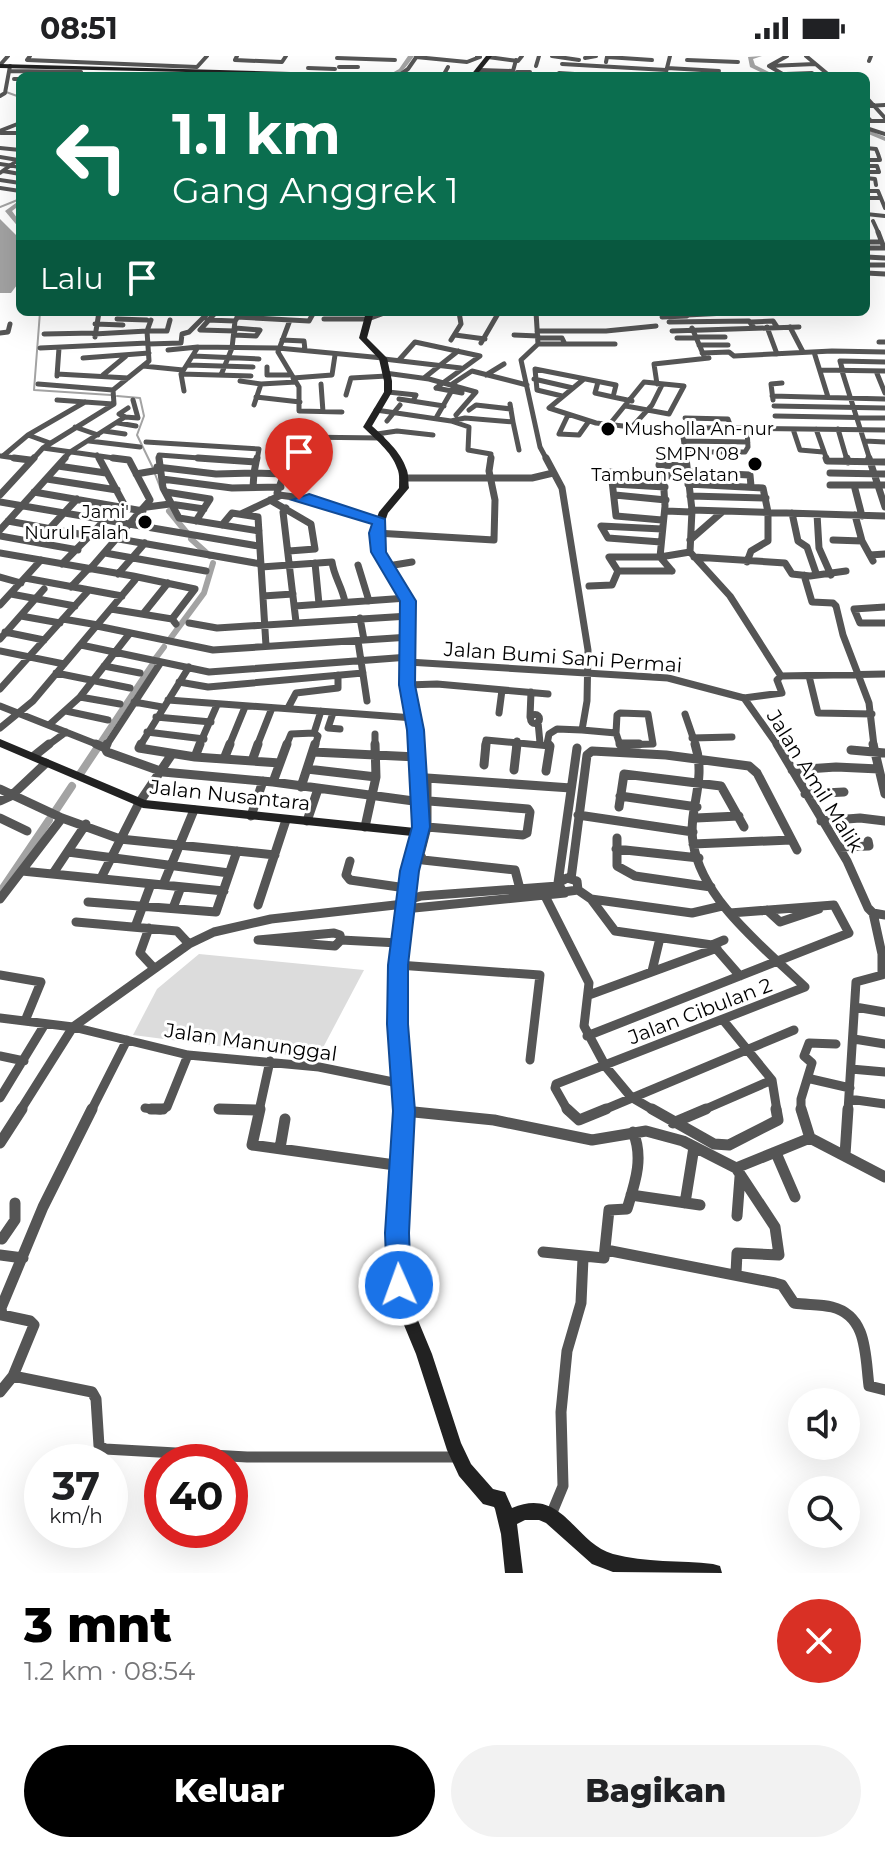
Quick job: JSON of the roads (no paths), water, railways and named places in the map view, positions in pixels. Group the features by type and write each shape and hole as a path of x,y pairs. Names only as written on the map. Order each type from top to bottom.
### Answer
{"street":[{"path":"0,96 5,93 4,68 8,56"},
{"path":"30,56 27,60 175,66 199,66 207,56"},
{"path":"43,61 48,56"},
{"path":"60,61 65,56"},
{"path":"76,62 82,56"},
{"path":"97,63 103,56"},
{"path":"162,65 169,56"},
{"path":"175,66 182,56"},
{"path":"187,66 194,56"},
{"path":"237,56 235,60 280,62 286,56"},
{"path":"260,56 286,56"},
{"path":"306,71 312,56"},
{"path":"319,56 319,68"},
{"path":"404,72 416,56 465,62 477,58 513,71 522,56"},
{"path":"532,69 539,56"},
{"path":"552,56 666,69 687,61 739,61"},
{"path":"666,72 672,56 719,71"},
{"path":"706,56 739,61"},
{"path":"771,66 789,56"},
{"path":"116,63 121,59 137,57 153,59 149,65"},
{"path":"338,66 337,57 355,57 360,63"},
{"path":"299,72 375,63 377,57 391,60"},
{"path":"778,60 808,58 826,72"},
{"path":"595,60 650,66"},
{"path":"485,61 532,69"},
{"path":"560,69 584,61"},
{"path":"549,62 560,69 650,66"},
{"path":"357,72 360,63"},
{"path":"771,66 815,64"},
{"path":"771,66 782,72"},
{"path":"771,66 782,72"},
{"path":"445,72 448,67"},
{"path":"4,68 161,72"},
{"path":"814,72 823,68"},
{"path":"517,72 532,69"},
{"path":"778,70 801,72"},
{"path":"121,72 134,71"},
{"path":"306,71 316,72"},
{"path":"870,101 884,119"},
{"path":"870,106 885,105"},
{"path":"870,150 880,159 870,160"},
{"path":"1,172 16,162"},
{"path":"0,164 16,166"},
{"path":"870,178 875,179 885,213"},
{"path":"870,187 878,191"},
{"path":"870,191 878,191"},
{"path":"870,196 878,191"},
{"path":"873,222 884,246"},
{"path":"870,234 878,234"},
{"path":"97,316 94,333 97,346"},
{"path":"208,316 200,330 260,316 309,321 312,316"},
{"path":"208,316 237,322"},
{"path":"168,351 182,342 182,334 208,316"},
{"path":"324,319 358,316"},
{"path":"369,316 364,340 383,359 388,392 367,427 379,436 401,465 404,488 389,504 376,533 379,552 407,598 410,637 407,685 425,802"},
{"path":"460,316 461,324 453,338 483,341 497,316"},
{"path":"536,316 538,337 521,359 540,447 562,488 570,533 587,639 589,675 582,730"},
{"path":"662,317 688,316 767,327 799,327"},
{"path":"669,322 688,316"},
{"path":"688,316 699,345"},
{"path":"0,495 4,486 43,448 113,396 128,378 149,361 147,331 151,317 95,324"},
{"path":"116,320 123,325"},
{"path":"168,351 170,320"},
{"path":"278,348 290,320"},
{"path":"632,427 647,411 660,384 654,364 753,325 773,321 777,327"},
{"path":"221,375 232,348 237,322"},
{"path":"0,333 9,331 10,324"},
{"path":"538,337 656,326"},
{"path":"767,327 777,354"},
{"path":"790,327 803,352"},
{"path":"44,334 167,331"},
{"path":"672,331 699,345"},
{"path":"514,335 538,337 576,348 615,344"},
{"path":"576,336 576,348"},
{"path":"678,356 725,337"},
{"path":"677,338 732,356 885,352"},
{"path":"184,391 184,371 204,339"},
{"path":"282,340 304,341 305,350"},
{"path":"399,360 413,342 480,356 442,382"},
{"path":"40,348 148,344 168,351 201,347 278,348 461,368"},
{"path":"686,346 728,345"},
{"path":"423,362 437,346"},
{"path":"83,347 86,375"},
{"path":"56,385 59,348"},
{"path":"278,348 293,378 300,402 299,411 342,412"},
{"path":"424,378 458,351"},
{"path":"814,352 828,397"},
{"path":"83,358 149,353"},
{"path":"103,376 127,355"},
{"path":"240,381 261,384 273,379 331,379 335,355"},
{"path":"193,356 259,359"},
{"path":"885,362 839,361 875,474 882,485 885,507"},
{"path":"486,375 504,364"},
{"path":"143,366 251,376"},
{"path":"184,371 224,366 253,367"},
{"path":"267,367 267,374 273,379"},
{"path":"562,396 538,391 535,369 618,386 613,397"},
{"path":"820,370 885,371"},
{"path":"436,418 453,387 472,371 527,385"},
{"path":"779,371 786,396"},
{"path":"772,396 885,396 876,371"},
{"path":"57,374 128,378"},
{"path":"346,395 352,377 386,375 424,378 477,394 453,418"},
{"path":"534,379 573,388"},
{"path":"584,379 549,408 589,421 632,427 885,430"},
{"path":"598,382 595,393 613,397 629,404 647,411 670,414 684,386 643,383 629,404 609,425"},
{"path":"775,429 771,384 782,383"},
{"path":"38,384 113,396"},
{"path":"261,384 255,401 300,402"},
{"path":"321,384 323,412"},
{"path":"453,387 462,393"},
{"path":"388,392 416,395 413,401"},
{"path":"57,400 85,402 113,396"},
{"path":"128,408 119,414 138,418 133,400"},
{"path":"65,415 68,401"},
{"path":"2,456 28,435 85,402"},
{"path":"387,421 400,402 444,406"},
{"path":"465,418 474,405 511,406 519,450"},
{"path":"774,406 885,408"},
{"path":"376,410 436,418 513,422"},
{"path":"568,415 559,434 580,435 589,421"},
{"path":"775,416 885,418"},
{"path":"78,550 0,533 70,452 125,417"},
{"path":"376,533 494,540 495,491 490,477 490,453 468,450 469,427 453,418"},
{"path":"685,418 728,419 732,430"},
{"path":"117,423 136,426"},
{"path":"75,427 125,434"},
{"path":"682,429 692,511 692,554 730,596 781,676 885,674"},
{"path":"793,429 800,450 823,452"},
{"path":"816,429 826,461 885,462"},
{"path":"838,429 848,462"},
{"path":"685,452 747,450 747,430"},
{"path":"298,437 379,436 397,431 433,435"},
{"path":"28,435 50,443"},
{"path":"88,441 259,449 253,487"},
{"path":"684,441 748,442"},
{"path":"865,441 885,442"},
{"path":"165,445 156,470 162,479 167,505 178,517 259,531"},
{"path":"43,448 129,460 150,500 119,539 71,587"},
{"path":"97,455 126,508"},
{"path":"159,455 256,462"},
{"path":"2,456 30,460"},
{"path":"659,465 687,475 762,487"},
{"path":"58,466 106,473"},
{"path":"136,474 156,470 283,474 280,491 270,500 241,514"},
{"path":"403,478 532,478 553,473"},
{"path":"662,520 616,516 610,473 748,475 751,486"},
{"path":"830,473 885,474"},
{"path":"37,474 117,490"},
{"path":"663,475 666,511 662,520 660,557 672,572 618,571 613,568 609,556 660,557 692,554 747,562 785,563 792,574 831,575 846,571"},
{"path":"747,562 751,551 768,541 768,512 761,476"},
{"path":"162,479 280,491 299,500 309,499 380,522"},
{"path":"613,484 665,487"},
{"path":"830,485 882,485"},
{"path":"854,485 862,541 872,558 885,554"},
{"path":"37,542 93,486"},
{"path":"34,492 126,508 167,505 204,509"},
{"path":"166,492 208,498 196,521"},
{"path":"615,495 666,500"},
{"path":"690,496 766,498"},
{"path":"638,518 642,498"},
{"path":"270,500 311,523 314,550 289,551"},
{"path":"0,502 258,546"},
{"path":"62,564 117,507"},
{"path":"286,508 283,512 296,622"},
{"path":"666,511 885,516"},
{"path":"690,540 723,512"},
{"path":"792,513 797,540 806,545 820,545"},
{"path":"222,525 230,514 258,517 265,625 274,665"},
{"path":"817,514 820,545 831,575"},
{"path":"187,519 194,536"},
{"path":"8,521 90,536"},
{"path":"661,542 608,538 601,526 662,529"},
{"path":"119,539 261,566 332,562 334,574 341,580 345,602"},
{"path":"833,540 862,541"},
{"path":"118,574 145,543"},
{"path":"806,545 816,573"},
{"path":"0,561 3,553 133,576 195,591 174,621 111,609"},
{"path":"105,553 206,571"},
{"path":"0,605 41,560"},
{"path":"388,566 412,562"},
{"path":"315,563 319,604"},
{"path":"358,565 369,601"},
{"path":"589,586 612,585 618,571"},
{"path":"804,575 812,602 835,604 840,628 872,714 875,752 885,794"},
{"path":"0,728 20,713 81,645 135,582 133,576"},
{"path":"0,577 122,596"},
{"path":"143,614 168,583"},
{"path":"0,639 44,589"},
{"path":"0,689 89,590"},
{"path":"263,596 293,594"},
{"path":"7,595 75,606"},
{"path":"295,606 407,598"},
{"path":"355,602 367,701"},
{"path":"885,607 854,609 860,623 885,623"},
{"path":"21,616 98,625 213,650 410,637"},
{"path":"189,623 217,628 409,616"},
{"path":"3,632 44,640"},
{"path":"49,725 80,697 130,633"},
{"path":"81,645 209,672 208,687"},
{"path":"1,652 64,664"},
{"name":"Jalan Bumi Sani Permai","path":"209,672 361,658 408,660 589,675 668,678 744,698 782,693 777,680 781,676"},
{"path":"101,746 134,702 156,661"},
{"path":"104,666 140,673"},
{"path":"189,667 138,747 195,757 280,763"},
{"path":"56,673 130,688"},
{"path":"179,682 208,687 363,673"},
{"path":"288,708 296,693 338,688 338,675"},
{"path":"809,676 818,713 872,714"},
{"path":"407,685 437,684 548,694"},
{"path":"499,713 502,690"},
{"path":"531,692 534,720 550,748 546,771"},
{"path":"80,697 120,704"},
{"name":"Jalan Amil Malik","path":"744,698 839,847 881,935 878,947 884,970 882,975 857,980 855,1007"},
{"path":"134,702 288,708 414,718"},
{"path":"195,757 217,705"},
{"path":"0,706 163,772 273,782 372,797 528,809 530,812 527,833 523,835 423,830"},
{"path":"224,759 245,707"},
{"path":"252,761 272,708"},
{"path":"66,711 108,720"},
{"path":"314,733 321,711"},
{"path":"644,712 648,714 654,742 648,746 622,746 616,733 618,714 644,712"},
{"path":"333,713 328,728 340,729"},
{"path":"685,714 700,760 693,844 711,887 726,910 780,961"},
{"path":"156,717 211,722"},
{"path":"484,765 486,740 544,739 557,729 616,733"},
{"path":"34,756 66,732"},
{"path":"147,732 204,739"},
{"path":"273,782 291,734 314,733 318,736 301,787"},
{"path":"365,827 376,777 375,734"},
{"path":"692,738 732,737"},
{"path":"514,770 517,741"},
{"name":"Jalan Nusantara","path":"0,743 139,803 286,820 423,830"},
{"path":"558,885 577,748"},
{"path":"851,750 885,753"},
{"path":"313,752 417,757"},
{"path":"571,879 589,753 640,752 745,764 753,768 797,850"},
{"path":"101,878 139,803 163,772 172,754"},
{"path":"0,801 11,796 46,763"},
{"path":"792,770 836,767 879,769"},
{"path":"307,769 376,777"},
{"path":"619,807 623,775 723,787 744,827"},
{"path":"520,889 517,873 510,869 423,860 420,854 426,780 429,776 571,788"},
{"path":"251,816 263,781"},
{"path":"0,789 60,817 120,839 275,855"},
{"path":"307,821 318,789"},
{"path":"805,794 844,792"},
{"path":"620,796 696,812 739,816"},
{"path":"163,885 194,810"},
{"path":"578,815 693,832"},
{"path":"0,899 60,817"},
{"path":"0,818 27,831"},
{"path":"821,821 860,818 885,821"},
{"path":"258,905 286,820"},
{"path":"54,872 86,824"},
{"path":"423,830 405,901 398,965 398,1024 404,1111 397,1233 402,1301 424,1354 458,1457 489,1498 499,1498 507,1519 514,1573"},
{"path":"617,838 617,866 629,875 711,887"},
{"path":"693,844 791,840"},
{"path":"839,847 869,846 868,841"},
{"path":"616,849 699,858"},
{"path":"88,902 216,912 237,851"},
{"path":"68,852 229,873"},
{"path":"350,861 346,875 350,880 405,901 421,896 558,885 571,879"},
{"path":"22,871 224,891"},
{"path":"571,879 578,883 578,890"},
{"path":"135,927 151,884"},
{"path":"558,885 566,893"},
{"path":"173,908 181,887"},
{"path":"0,1143 73,1027 189,944 214,932 271,919 405,901 545,896 578,890 591,899 615,931 714,946 740,976"},
{"path":"545,896 584,971 589,995 584,1017 587,1036 606,1067 631,1097 717,1146 729,1145 778,1122 772,1080 723,1020"},
{"path":"587,1036 849,934 836,907 827,906 780,922 767,910 692,913 591,899"},
{"path":"873,913 885,915"},
{"path":"76,922 177,931 189,944"},
{"path":"149,928 140,953 153,967"},
{"path":"341,940 340,935 334,933 258,940 335,946 341,940 399,943"},
{"path":"652,971 660,938"},
{"path":"589,995 724,940"},
{"name":"Jalan Cibulan 2","path":"631,1097 579,1120 570,1114 555,1086 805,987 780,961"},
{"path":"398,965 540,975 530,1060"},
{"path":"0,975 41,982 25,1021"},
{"path":"845,1155 855,1007 885,1012"},
{"name":"Jalan Manunggal","path":"0,1018 73,1027 188,1055 319,1067 403,1084"},
{"path":"0,1098 45,1024"},
{"path":"631,1097 794,1030"},
{"path":"854,1039 885,1044"},
{"path":"0,1392 13,1376 34,1325 0,1312 35,1224 127,1040"},
{"path":"836,1044 807,1044 804,1056 812,1062 811,1079 800,1104 810,1138 885,1177"},
{"path":"145,1108 160,1110 167,1107 188,1055"},
{"path":"0,1056 24,1061"},
{"path":"270,1061 257,1110 252,1145 402,1166"},
{"path":"851,1069 885,1072"},
{"path":"811,1079 885,1104"},
{"path":"673,1123 772,1080"},
{"path":"219,1109 257,1110"},
{"path":"404,1111 494,1120 592,1140 633,1132 667,1136 694,1147 738,1172 775,1227 779,1255 737,1253 736,1273"},
{"path":"280,1148 285,1119"},
{"path":"543,1252 604,1258 609,1210 626,1210 631,1195 639,1156 639,1146 633,1132"},
{"path":"738,1172 810,1138"},
{"path":"685,1203 694,1147"},
{"path":"776,1153 795,1197"},
{"path":"737,1216 738,1172"},
{"path":"631,1195 700,1205"},
{"path":"2,1239 15,1220 15,1203"},
{"path":"15,1220 35,1224"},
{"path":"606,1250 736,1273 782,1285 788,1299 794,1303 836,1308 855,1322 866,1339 869,1386 885,1390"},
{"path":"0,1254 23,1258"},
{"path":"551,1515 563,1486 561,1412 567,1351 581,1303 583,1258"},
{"path":"13,1376 92,1392 96,1399 99,1446 105,1449 247,1457 458,1457"},
{"path":"507,1519 531,1511 551,1515 595,1557 644,1571 713,1573"}],"waterway":[{"path":"397,72 411,56"},
{"path":"759,56 750,58 752,66 765,72"},
{"path":"6,92 16,96"},
{"path":"870,133 885,139"},
{"path":"0,207 16,201"},
{"path":"16,205 8,211 16,222"},
{"path":"16,205 8,211 16,222"},
{"path":"40,316 34,390 111,395"},
{"path":"117,396 140,398 144,416 137,435 153,468"},
{"path":"155,474 160,487"},
{"path":"169,511 187,533"},
{"path":"191,539 210,556"},
{"path":"170,639 204,593 213,563"},
{"path":"155,659 164,647"},
{"path":"98,746 152,665"},
{"path":"80,774 100,744"},
{"path":"56,810 72,786"},
{"path":"1,891 49,820"}],"place":[{"name":"Musholla An-nur","path":"608,429"},
{"name":"SMPN 08 Tambun Selatan","path":"755,464"},
{"name":"Jami' Nurul Falah","path":"145,522"}]}
